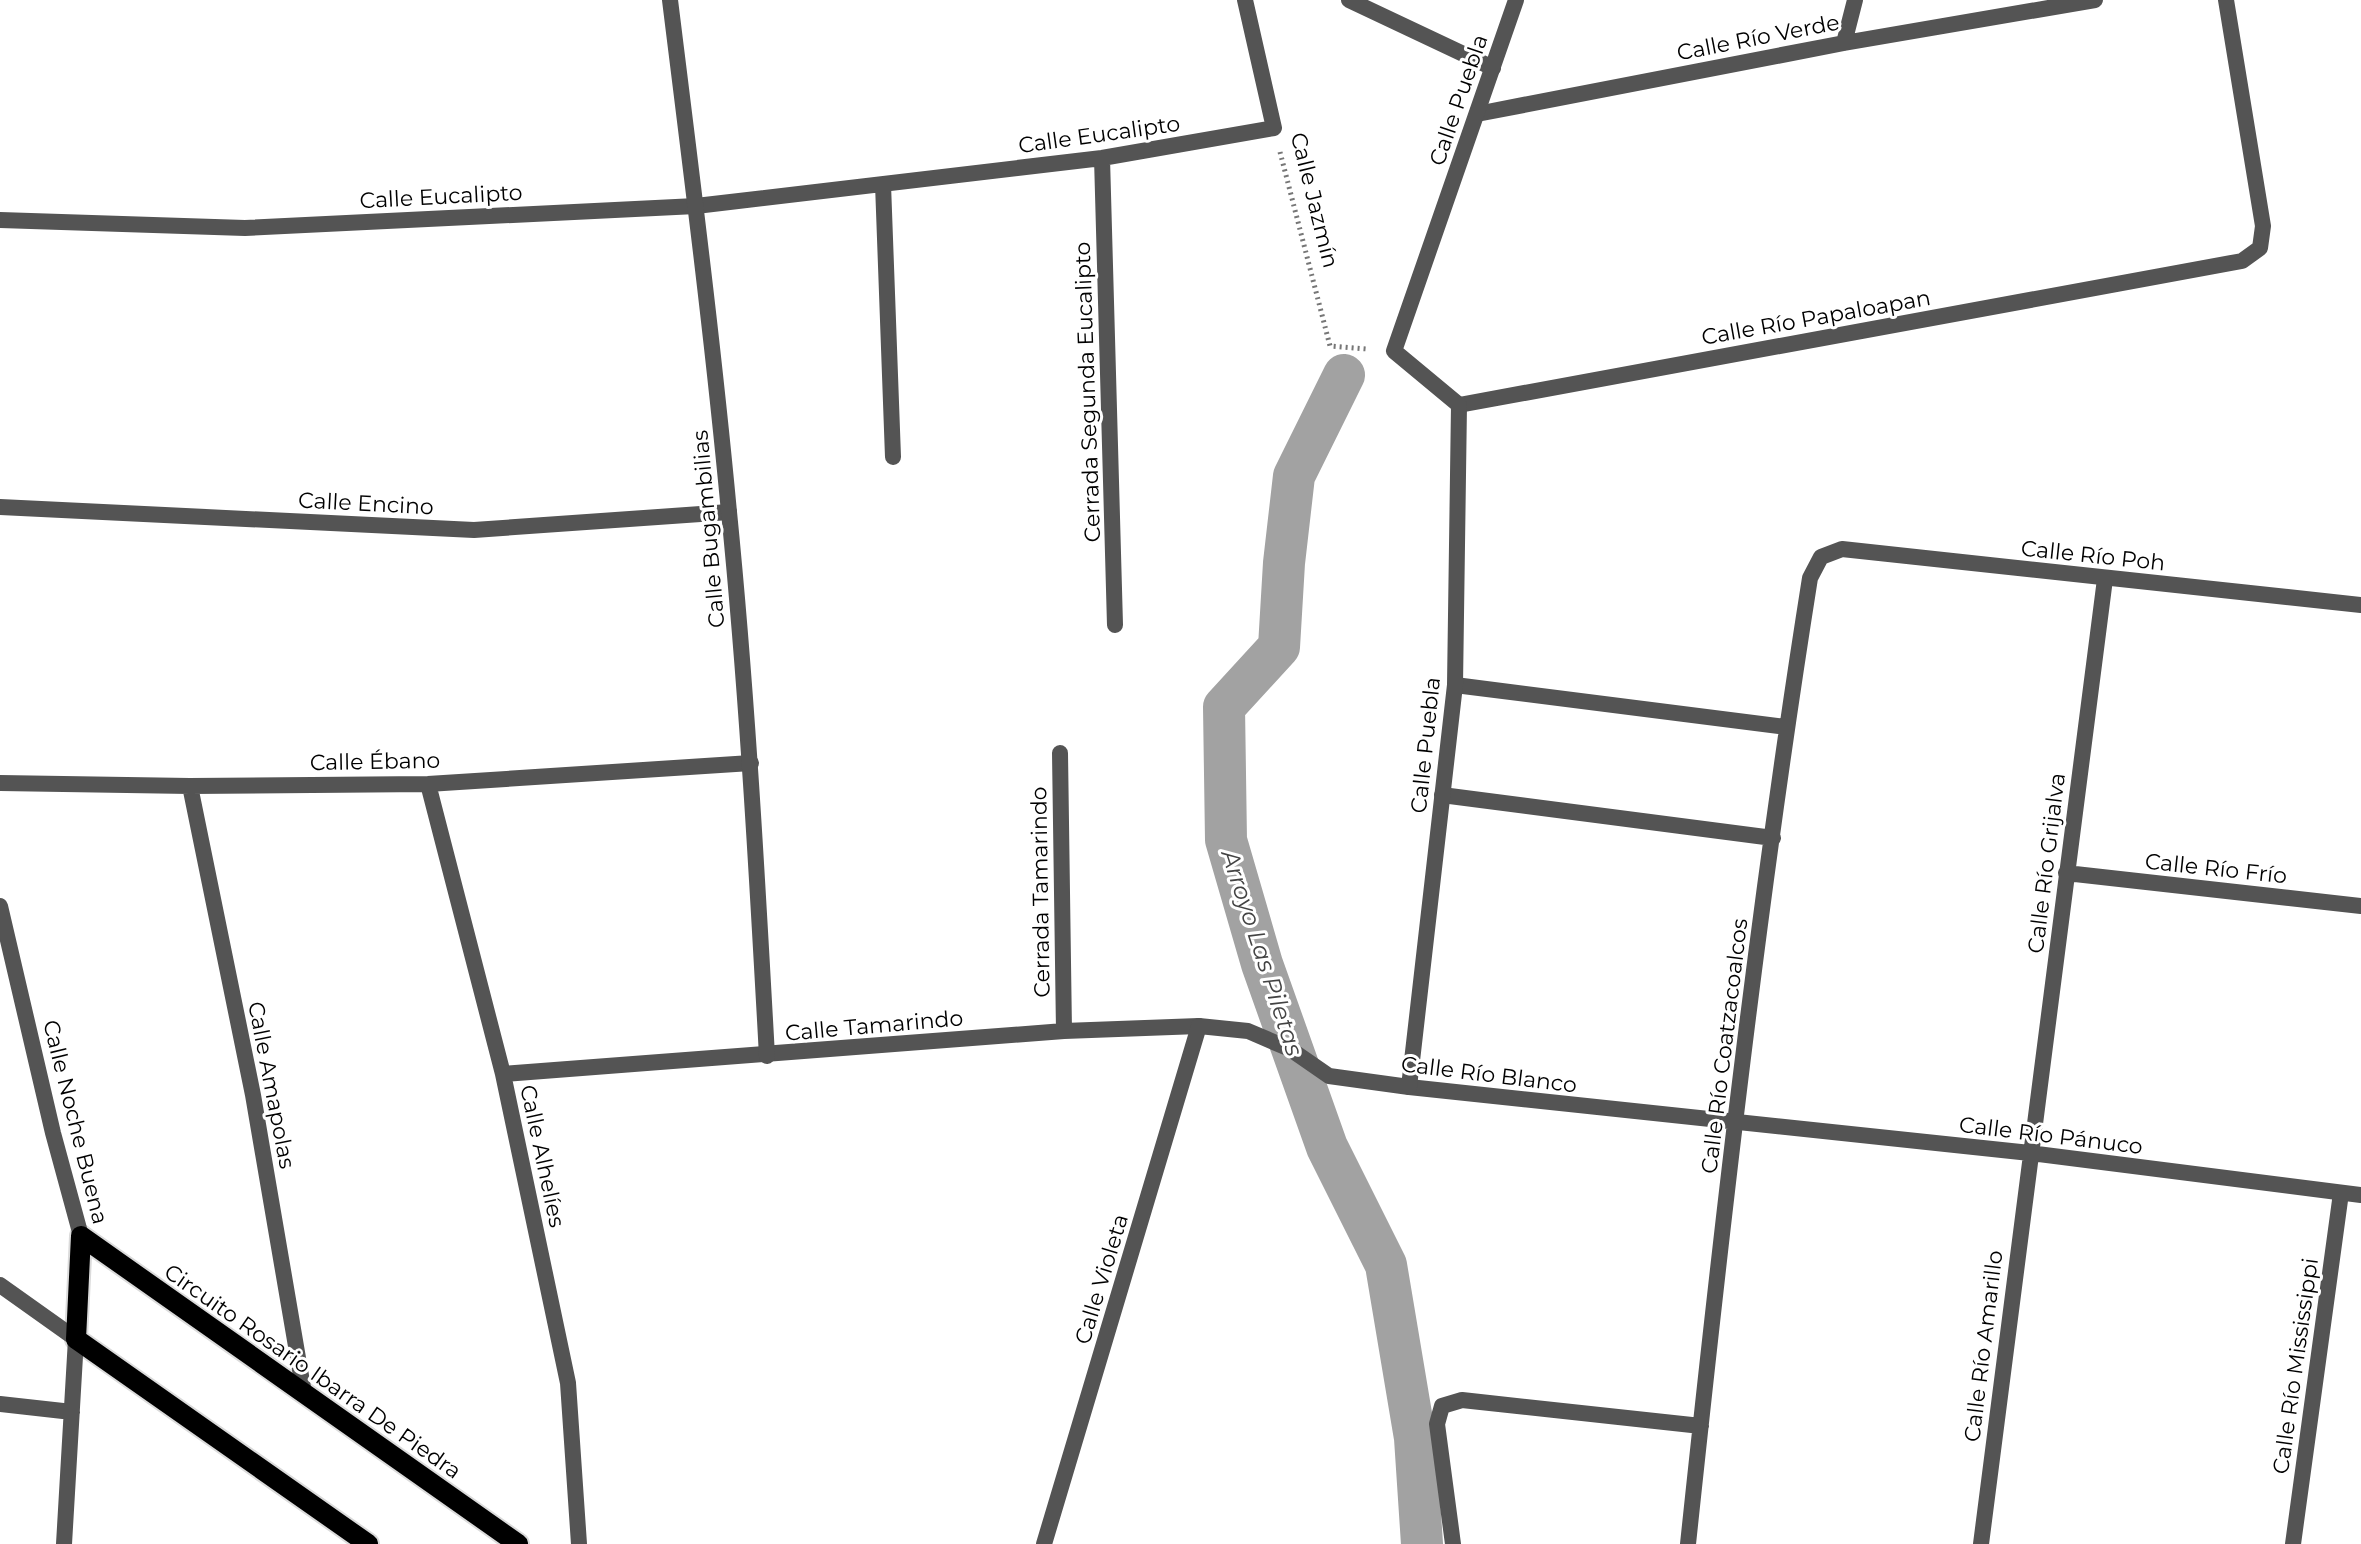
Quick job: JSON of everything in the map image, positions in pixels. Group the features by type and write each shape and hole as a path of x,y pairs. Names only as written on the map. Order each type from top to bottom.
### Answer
{"main road":[{"name":"Circuito Rosario Ibarra De Piedra","path":"81,1236 518,1544"},
{"name":"Calle Noche Buena","path":"76,1339 81,1236"},
{"path":"76,1339 368,1544"}],"street":[{"name":"Calle Bugambilias","path":"670,0 729,512 751,763 767,1056"},
{"name":"Calle Jazmín","path":"1245,0 1274,128"},
{"path":"1349,0 1493,68"},
{"name":"Calle Puebla","path":"1394,351 1516,0"},
{"path":"1844,43 1855,0"},
{"name":"Calle Río Verde","path":"1477,114 1844,43 2095,0"},
{"name":"Calle Río Papaloapan","path":"1459,405 2242,261 2260,248 2263,226 2226,0"},
{"name":"Calle Eucalipto","path":"0,220 245,228 696,206 1102,158 1274,128"},
{"name":"Cerrada Segunda Eucalipto","path":"1102,158 1115,625"},
{"path":"883,184 893,457"},
{"path":"1394,351 1459,405"},
{"name":"Calle Puebla","path":"1409,1087 1455,685 1459,405"},
{"name":"Calle Encino","path":"0,507 474,530 729,512"},
{"name":"Calle Río Poh","path":"1821,557 1842,549 2361,605"},
{"name":"Calle Río Coatzacoalcos","path":"1688,1544 1786,727 1810,578 1821,557"},
{"name":"Calle Río Grijalva","path":"2030,1153 2105,579"},
{"path":"1455,685 1786,727"},
{"name":"Cerrada Tamarindo","path":"1060,753 1064,1031"},
{"name":"Calle Ébano","path":"0,783 190,786 428,784 544,774 751,763"},
{"name":"Calle Alhelíes","path":"428,784 503,1074 568,1383 579,1544"},
{"name":"Calle Amapolas","path":"190,786 253,1095 304,1393"},
{"path":"1442,795 1773,838"},
{"name":"Calle Río Frío","path":"2066,873 2361,906"},
{"name":"Calle Noche Buena","path":"0,906 53,1133 81,1236"},
{"name":"Calle Tamarindo","path":"503,1074 1064,1031 1199,1026 1248,1031"},
{"name":"Calle Violeta","path":"1044,1544 1199,1026"},
{"name":"Calle Río Blanco","path":"1248,1031 1290,1049 1329,1076 1736,1124"},
{"name":"Calle Río Pánuco","path":"1736,1124 2030,1153 2361,1195"},
{"name":"Calle Río Amarillo","path":"1981,1544 2030,1153"},
{"name":"Calle Río Mississippi","path":"2293,1544 2341,1193"},
{"path":"0,1285 76,1339"},
{"name":"Calle Noche Buena","path":"64,1544 76,1339"},
{"path":"1453,1544 1437,1424 1442,1406 1462,1400 1701,1426"},
{"path":"0,1404 72,1412"}],"path":[{"name":"Calle Jazmín","path":"1274,128 1330,346 1394,351"}],"waterway":[{"name":"Arroyo Las Piletas","path":"1344,375 1294,476 1279,647 1224,707 1226,840 1262,964 1327,1147 1386,1265 1415,1438 1422,1544"}]}
